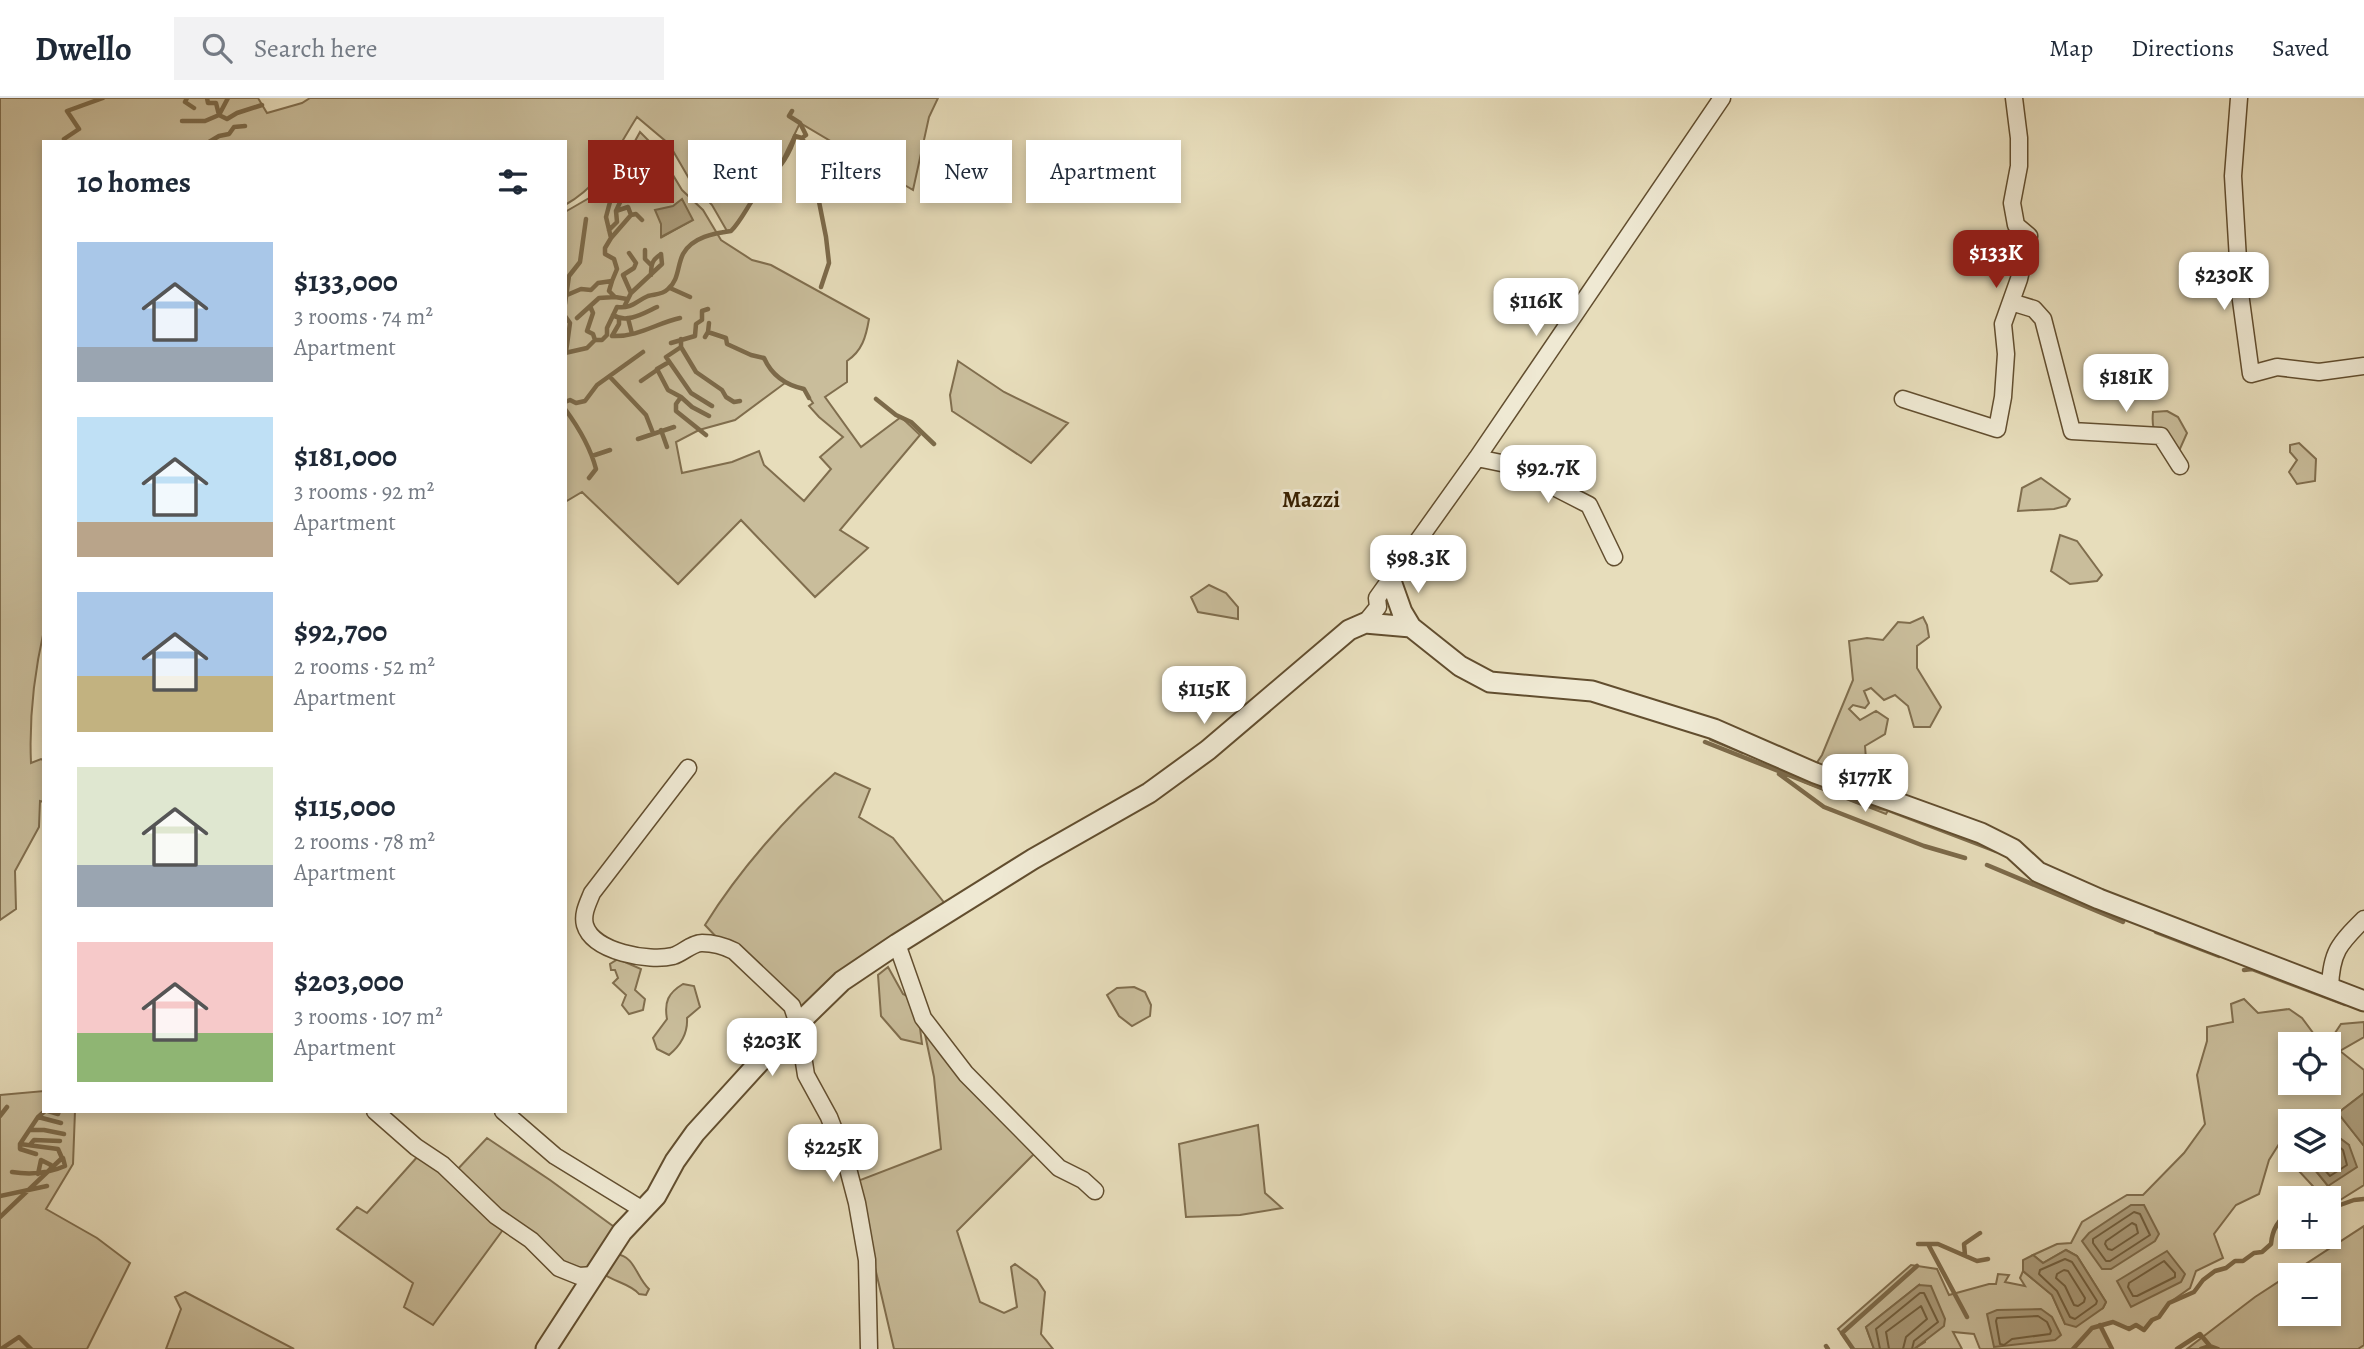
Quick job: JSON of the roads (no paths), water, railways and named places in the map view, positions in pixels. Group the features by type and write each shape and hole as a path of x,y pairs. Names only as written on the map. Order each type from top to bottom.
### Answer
{"street":[{"path":"1365,623 1378,607 1377,598 1477,458 1722,98"},
{"path":"1903,399 1997,429 2003,397 2006,354 2003,324 2029,236 2017,225 2012,203 2019,166 2014,98"},
{"path":"2239,98 2233,176 2240,293 2251,374 2277,367 2319,372 2364,366"},
{"path":"2011,302 2034,309 2043,319 2072,430 2161,436 2180,466"},
{"path":"1477,458 1511,465 1589,505 1614,557"},
{"path":"1391,581 1410,627 1460,666 1490,682 1592,691 1714,729 1828,778 1981,833 2014,849 2038,872 2175,929 2364,1001"},
{"path":"546,1349 622,1233 656,1196 675,1161 695,1133 766,1055 842,981 1044,852 1149,793 1208,750 1349,630 1365,623 1410,627"},
{"path":"688,768 592,894 585,911 585,925 594,939 606,948 644,957 673,956 699,942 725,946 734,951 792,1006 798,1024 806,1075 829,1117 846,1161 857,1203 867,1260 869,1349"},
{"path":"2330,988 2335,953 2342,940 2364,919"},
{"path":"897,944 923,1018 966,1074 1059,1168 1083,1180 1095,1191"},
{"path":"377,1113 416,1147 443,1165 496,1216 531,1240 559,1268 579,1276 594,1275"},
{"path":"505,1113 555,1156 643,1210"}],"water":[{"path":"682,199 693,220 661,237 661,224 655,210 673,206"},
{"path":"2364,1093 2364,1146 2341,1117 2341,1111"},
{"path":"2341,1139 2349,1145 2357,1167 2328,1186 2317,1172 2341,1172"},
{"path":"2131,1205 2144,1205 2159,1234 2155,1241 2111,1269 2102,1269 2082,1241 2089,1233"},
{"path":"2066,1250 2077,1256 2106,1302 2103,1308 2076,1327 2065,1324 2052,1295 2023,1271 2023,1260 2033,1255 2043,1263"},
{"path":"2167,1251 2185,1274 2181,1282 2131,1307 2117,1281"},
{"path":"1919,1285 1931,1286 1945,1319 1944,1326 1914,1349 1874,1349 1866,1327"},
{"path":"2041,1309 2052,1317 2061,1335 2055,1340 1994,1347 1987,1314 1997,1310"}],"waterway":[{"path":"64,139 79,129 67,111 103,98"},
{"path":"187,98 185,102 194,108"},
{"path":"207,98 208,103 216,103 219,115"},
{"path":"219,115 228,98"},
{"path":"182,121 205,121 219,115 227,119 262,105"},
{"path":"567,353 587,348 595,340 602,340 607,335 607,328 617,307 630,306 668,289 676,277 683,254 692,244 711,235 731,231 784,161 795,136 802,138 806,135 800,123 789,116 792,111"},
{"path":"212,140 229,134 234,127 245,126"},
{"path":"802,138 809,151 826,237 829,263 821,287"},
{"path":"567,295 581,289 591,290 598,283 612,281 617,269 614,259 605,254 605,248 611,238 606,217 610,203"},
{"path":"609,230 617,222 616,211 620,203"},
{"path":"616,211 628,207 631,215"},
{"path":"611,238 631,215 636,214 642,220"},
{"path":"567,290 569,276 580,262 586,219"},
{"path":"645,250 645,259 651,265"},
{"path":"629,253 636,263 634,268 623,275 631,293"},
{"path":"651,275 653,263 661,254"},
{"path":"624,307 631,293 662,264 661,254"},
{"path":"612,281 609,291 615,297 627,299"},
{"path":"670,288 690,297"},
{"path":"577,318 599,298 615,297"},
{"path":"590,306 593,313 587,331 593,334 595,340"},
{"path":"613,315 630,318 657,307"},
{"path":"671,343 695,336 696,324 702,320 702,311 708,309"},
{"path":"612,336 619,324 619,318"},
{"path":"628,318 632,334"},
{"path":"613,336 631,334 680,318"},
{"path":"567,319 570,323 567,345"},
{"path":"705,337 709,323"},
{"path":"708,332 726,338 727,344 764,358 775,375 804,389 809,398"},
{"path":"681,339 681,347 696,372 722,390 726,397 734,402 740,401"},
{"path":"681,347 666,357 691,393 712,406"},
{"path":"567,401 585,401 597,385 643,352"},
{"path":"669,362 657,369 668,390 709,416"},
{"path":"641,381 657,370"},
{"path":"610,377 646,415 653,433"},
{"path":"681,397 676,404 676,411 706,435"},
{"path":"876,399 896,415 911,422 934,444"},
{"path":"567,412 584,438 594,461 596,469 589,478"},
{"path":"638,439 674,427"},
{"path":"661,430 667,447"},
{"path":"592,456 610,450"},
{"path":"1711,739 1743,752"},
{"path":"1705,742 1862,804 1886,809 1996,851"},
{"path":"1779,774 1824,807 1924,846 1965,858"},
{"path":"1987,865 2123,922"},
{"path":"2156,932 2219,956"},
{"path":"2244,970 2252,969 2345,1004"},
{"path":"0,1116 7,1107"},
{"path":"36,1154 20,1149 20,1144 43,1113"},
{"path":"55,1113 58,1113"},
{"path":"38,1117 61,1123"},
{"path":"30,1130 64,1134"},
{"path":"30,1145 34,1140 60,1141"},
{"path":"0,1217 62,1158 58,1149 20,1144"},
{"path":"12,1172 32,1174 52,1171 65,1166 63,1158"},
{"path":"38,1174 41,1160 51,1165 51,1168"},
{"path":"0,1196 47,1186"},
{"path":"2341,1205 2364,1199"},
{"path":"2073,1349 2092,1328 2113,1322 2129,1329 2136,1325 2144,1330 2152,1320 2159,1317 2169,1303 2194,1292 2203,1280 2215,1271 2262,1252 2271,1244 2278,1224"},
{"path":"1965,1255 1964,1244 1980,1233"},
{"path":"1918,1244 1938,1244 1977,1261 1988,1259"},
{"path":"1928,1244 1967,1317"},
{"path":"1853,1349 1842,1333 1917,1266"},
{"path":"2100,1325 2112,1349"},
{"path":"2177,1349 2200,1334 2210,1346 2218,1349"},
{"path":"1,1349 19,1337 31,1349"},
{"path":"2201,1349 2210,1346"}],"district":[{"name":"Mazzi","path":"1311,499"}]}
